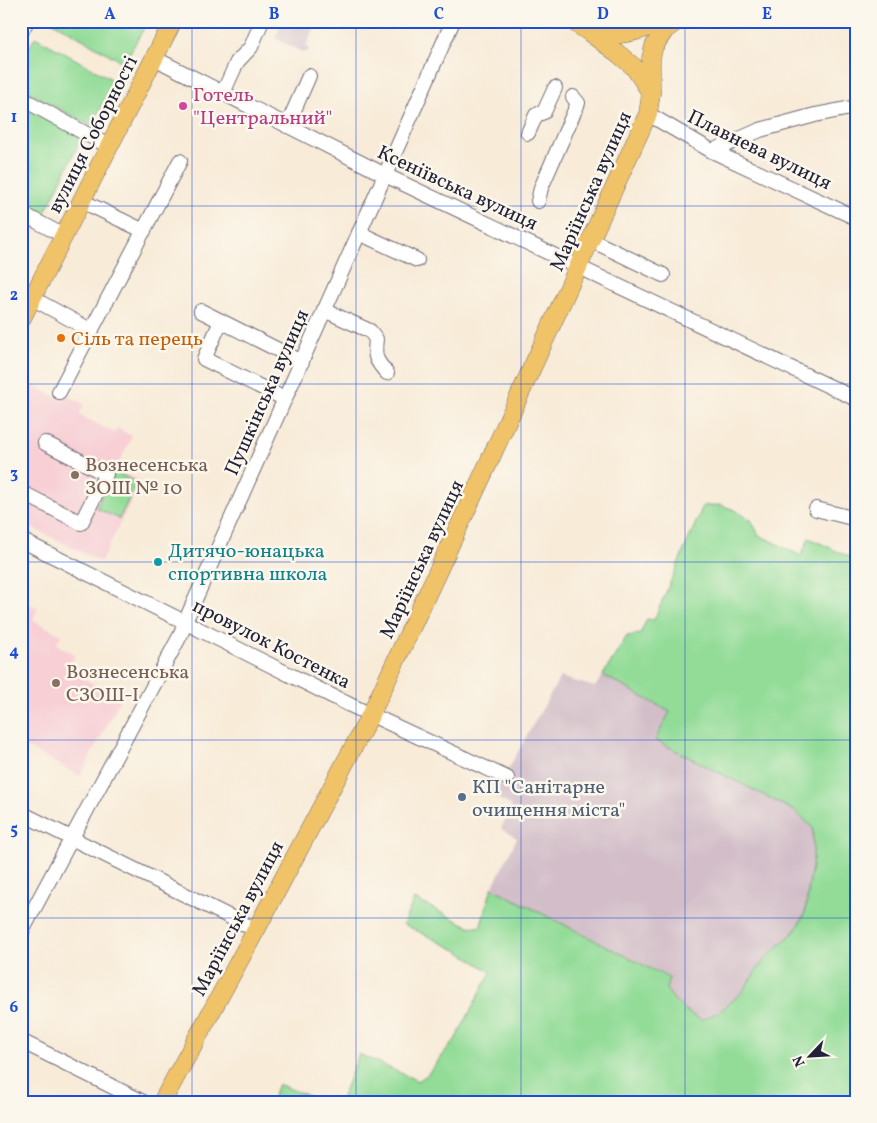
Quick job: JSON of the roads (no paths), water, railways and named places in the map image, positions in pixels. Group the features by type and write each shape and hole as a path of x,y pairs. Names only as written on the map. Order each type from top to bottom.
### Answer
{"main road":[{"name":"вулиця Соборності","path":"21,320 174,21"},
{"path":"579,26 603,34 624,34 638,32 667,21"},
{"name":"Маріїнська вулиця","path":"162,1102 371,714 648,114 651,93 651,58 654,46 665,30 677,21"},
{"path":"579,26 634,67 651,93"}],"street":[{"path":"21,32 27,21"},
{"path":"223,93 237,62 251,47 262,21"},
{"name":"Пушкінська вулиця","path":"21,933 181,634 453,21"},
{"name":"Ксеніївська вулиця","path":"154,58 385,175 856,399"},
{"path":"287,126 309,76"},
{"path":"528,133 536,116 544,112 555,88"},
{"path":"538,201 541,188 578,103 573,97"},
{"path":"21,98 110,147"},
{"path":"712,151 760,130 814,115 856,107"},
{"name":"Плавнева вулиця","path":"648,114 712,151 856,218"},
{"path":"59,392 180,161"},
{"path":"82,200 144,231"},
{"path":"21,213 64,236"},
{"path":"359,233 417,260"},
{"path":"591,240 664,275"},
{"path":"32,298 92,331"},
{"path":"324,310 370,331 376,339 374,353 380,365 387,373"},
{"path":"201,311 302,362"},
{"path":"221,321 204,359 285,399"},
{"path":"21,492 81,523 106,474 45,443"},
{"path":"816,509 856,519"},
{"name":"провулок Костенка","path":"21,540 371,714 507,778"},
{"path":"21,812 256,930"},
{"path":"21,1041 143,1102"}],"place":[{"name":"Готель \"Центральний\"","path":"183,106"},
{"name":"Сіль та перець","path":"61,338"},
{"name":"Вознесенська ЗОШ № 10","path":"75,475"},
{"name":"Дитячо-юнацька спортивна школа","path":"158,562"},
{"name":"Вознесенська СЗОШ-І","path":"56,683"},
{"name":"КП \"Санітарне очищення міста\"","path":"462,797"}]}
